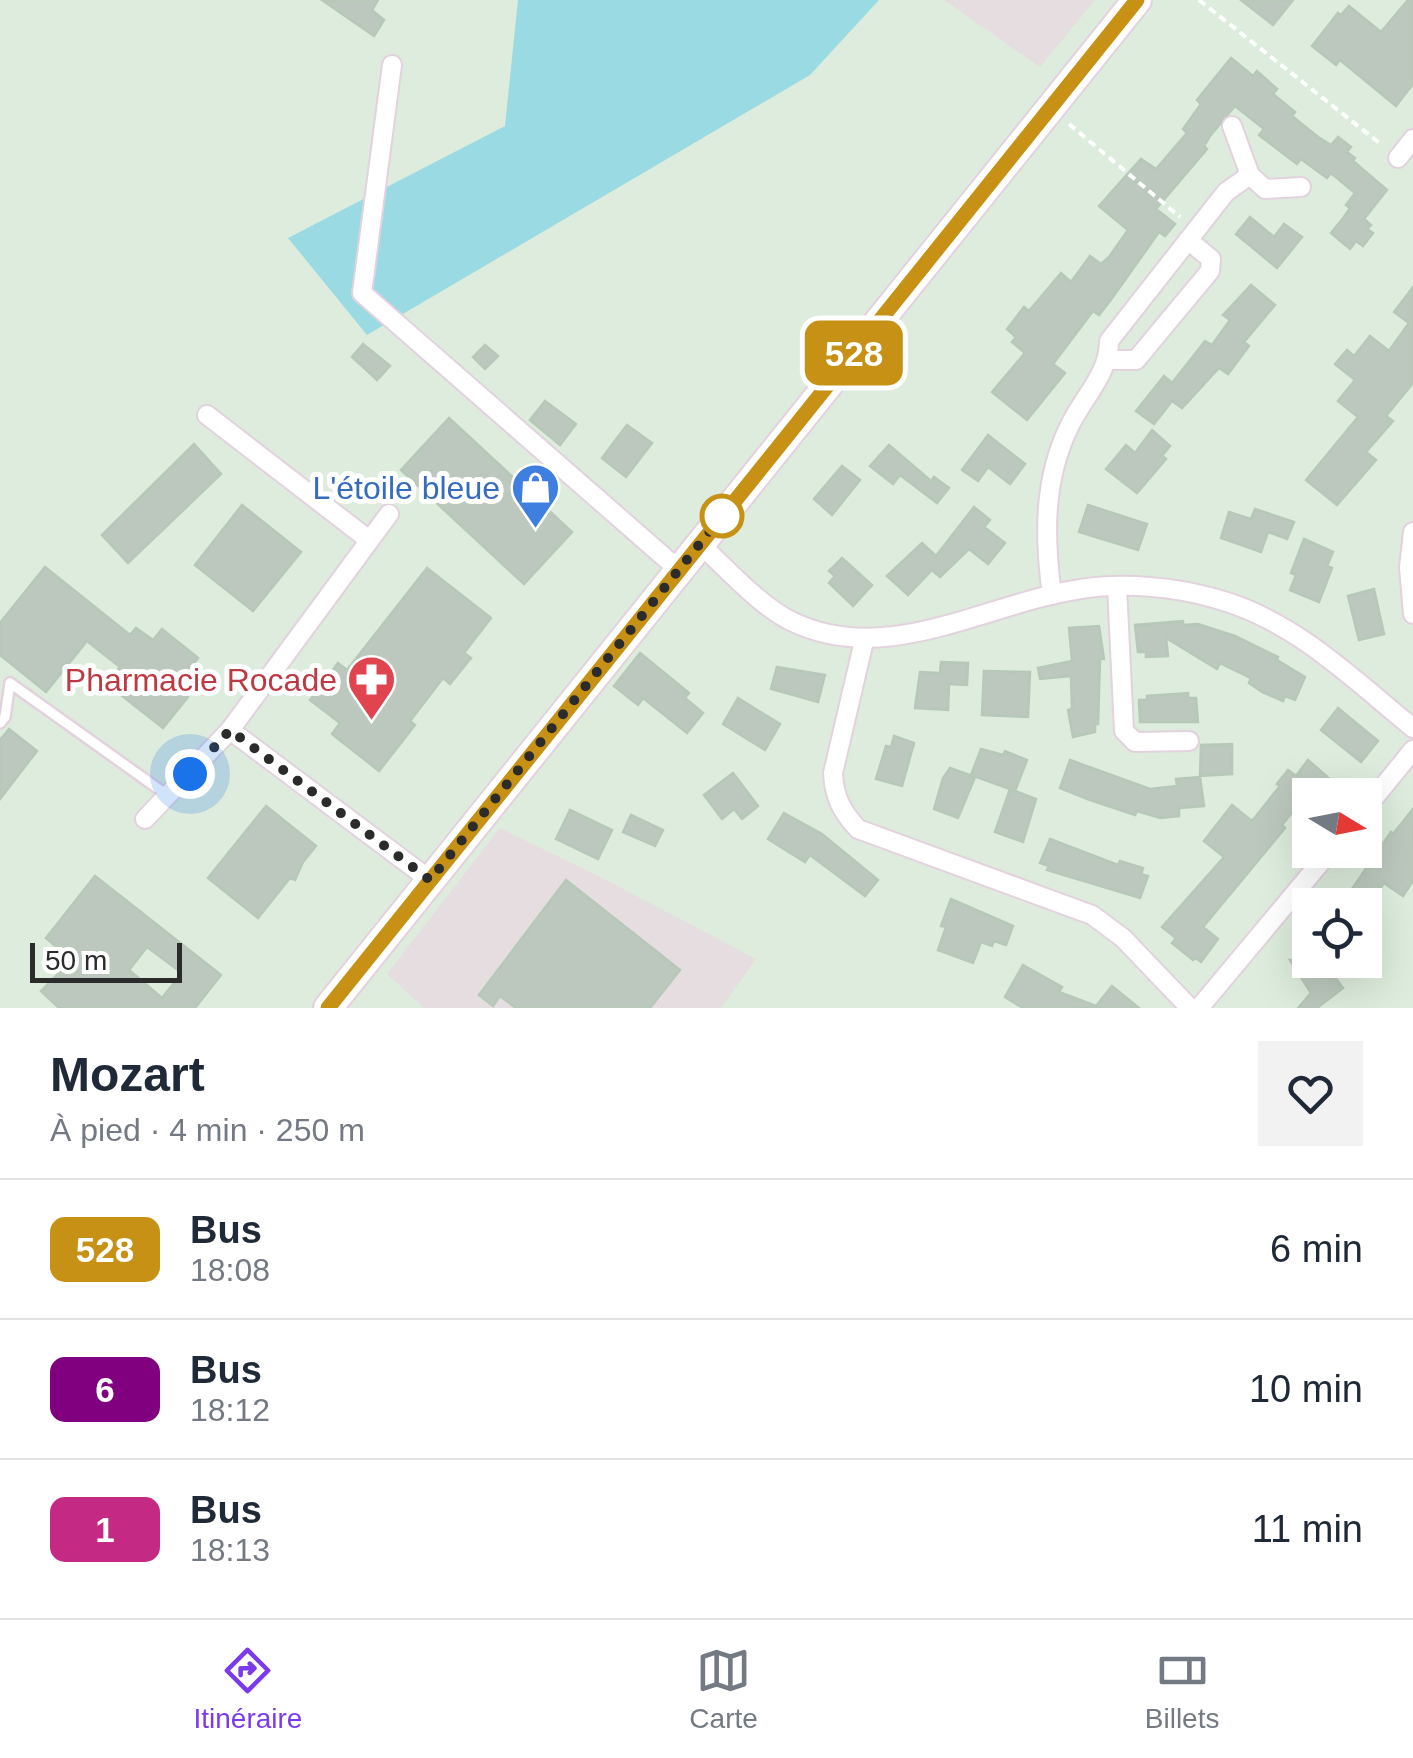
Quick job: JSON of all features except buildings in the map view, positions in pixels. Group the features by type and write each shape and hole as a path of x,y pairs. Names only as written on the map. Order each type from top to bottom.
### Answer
{"main road":[{"path":"328,1008 1136,0"}],"street":[{"path":"392,66 362,293 679,570"},
{"path":"1232,126 1250,175 1265,189 1302,187"},
{"path":"1398,158 1413,139"},
{"path":"1052,595 1046,508 1053,476 1069,426 1108,360 1109,341 1226,192 1250,175"},
{"path":"1108,360 1136,360 1210,271 1211,259 1192,235"},
{"path":"207,415 370,540"},
{"path":"145,819 230,730 389,514"},
{"path":"1413,532 1413,614"},
{"path":"700,544 790,622 864,641 911,633 1052,595 1117,586 1217,598 1267,618 1306,641 1413,728"},
{"path":"1117,586 1124,731 1135,742 1189,741"},
{"path":"864,641 832,773 834,792 844,814 858,829 1092,915 1124,938 1190,1008"},
{"path":"230,730 430,880"},
{"path":"1382,787 1413,750"},
{"path":"1199,1008 1316,868"}],"lane":[{"path":"0,690 10,683"},
{"path":"0,724 5,717 10,683"},
{"path":"10,683 170,796"}],"path":[{"path":"1199,0 1398,158"},
{"path":"1050,108 1192,235"}],"shaded area":[{"path":"518,0 879,0 810,75 367,335 288,238 505,126"},
{"path":"944,0 1095,0 1040,67"},
{"path":"500,828 756,959 721,1008 424,1008 387,974"}],"bus line":[{"name":"528","path":"328,1008 1137,0"}],"place":[{"name":"L'étoile bleue","path":"535,530"},
{"name":"Pharmacie Rocade","path":"372,722"}],"route":[{"path":"190,774 230,730 430,880 722,516"}]}
